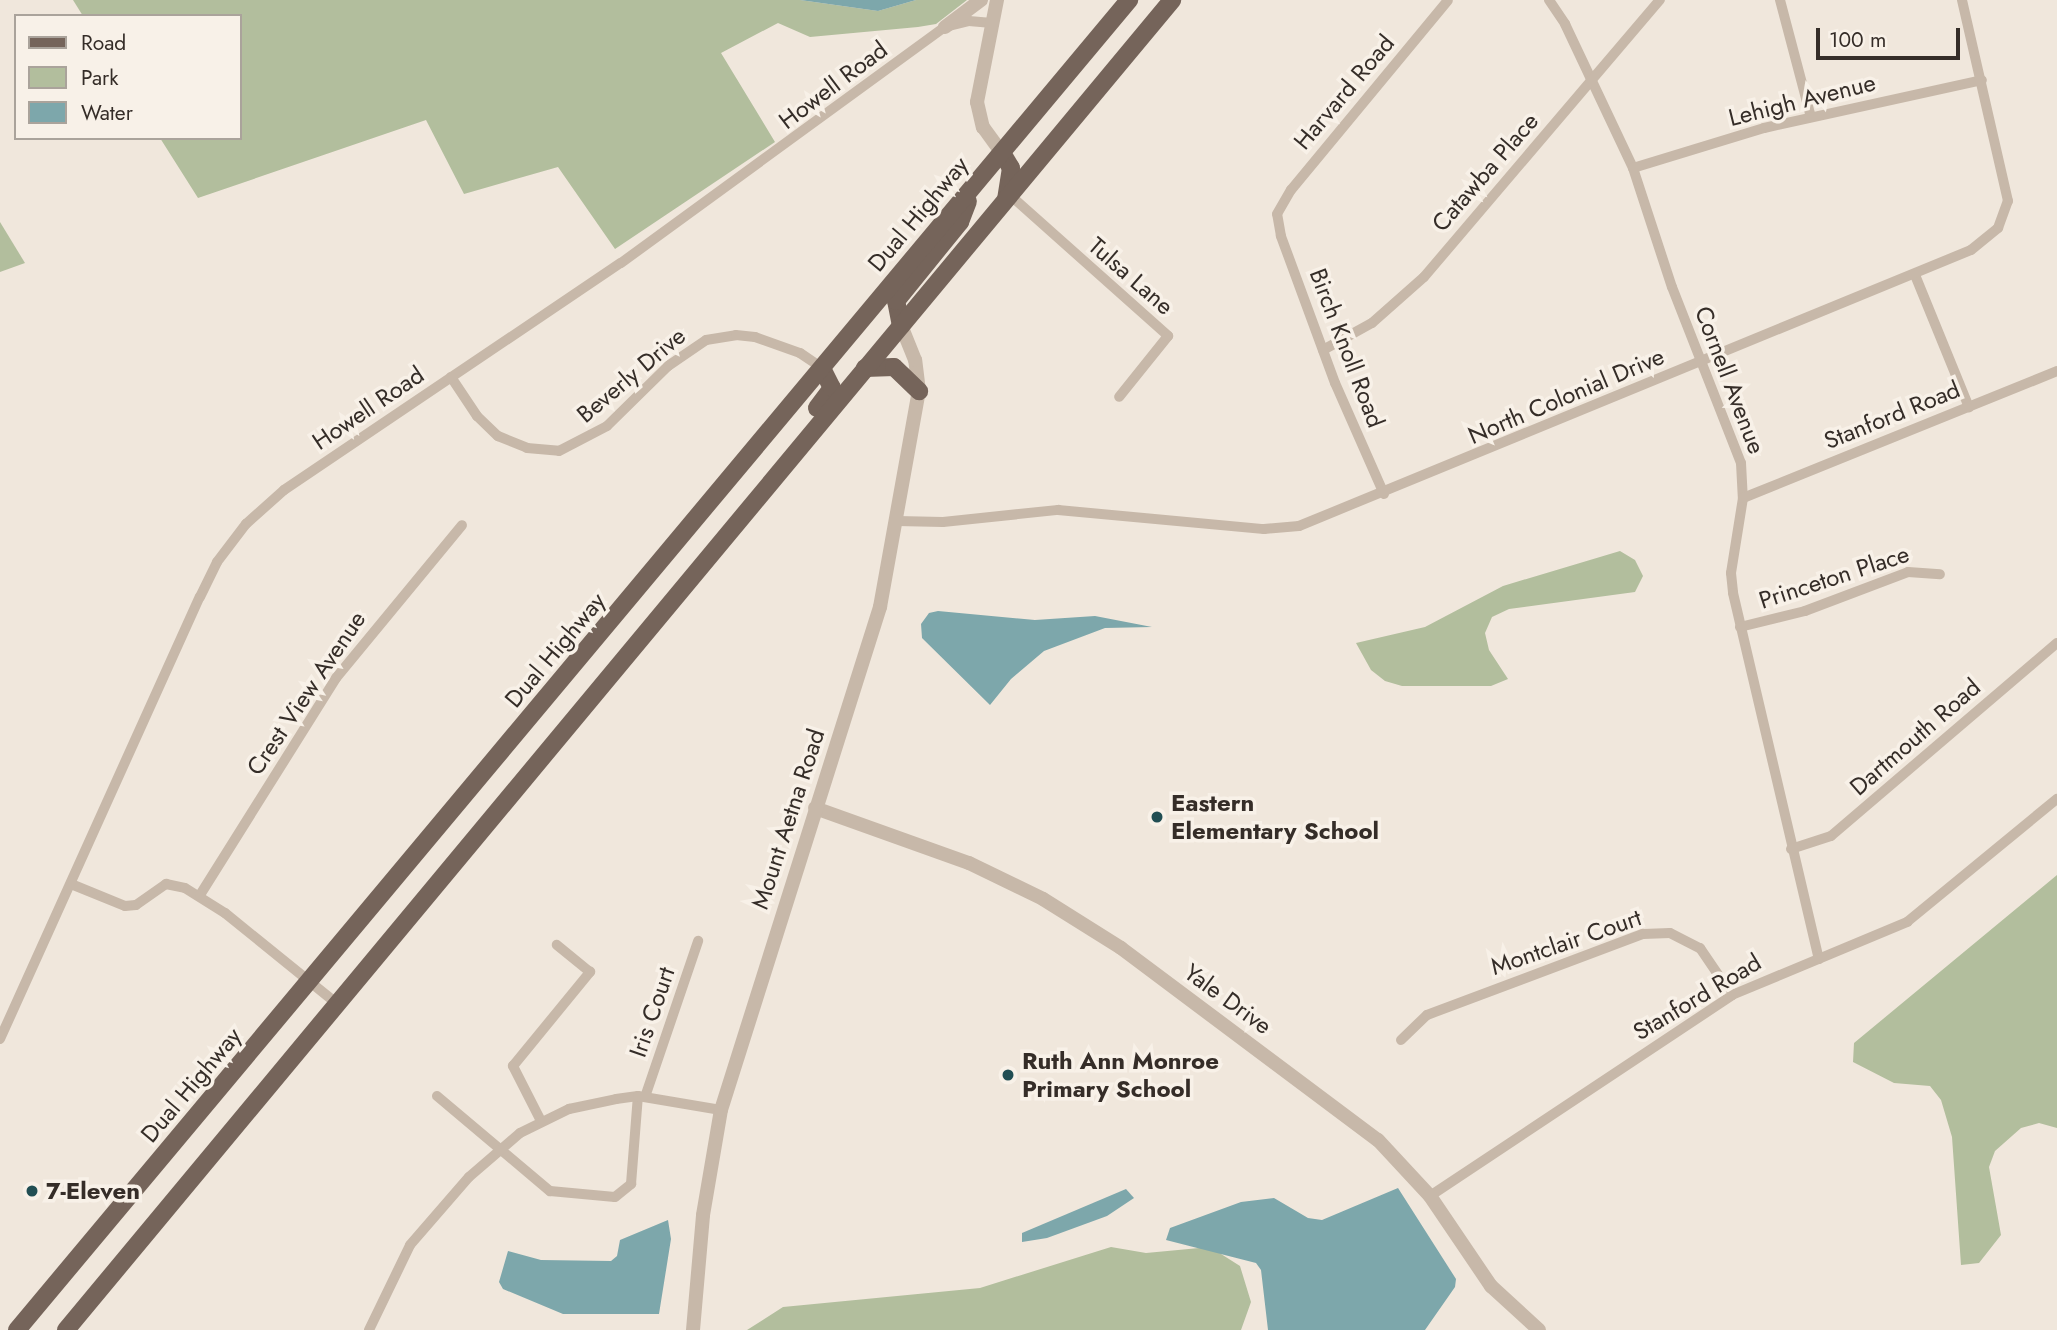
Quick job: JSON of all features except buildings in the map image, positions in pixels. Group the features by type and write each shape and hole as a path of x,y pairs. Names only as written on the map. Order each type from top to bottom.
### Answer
{"main road":[{"name":"Dual Highway","path":"17,1330 1129,0"},
{"path":"66,1330 1172,0"},
{"path":"1019,132 1044,152"},
{"path":"1002,153 1011,167 1008,197"},
{"path":"901,326 896,301 960,222 974,185"},
{"path":"866,368 894,367 919,391"},
{"path":"722,539 730,513 830,392 832,381 822,368"}],"street":[{"path":"945,27 981,0"},
{"path":"997,0 978,116 1002,153"},
{"name":"Harvard Road","path":"1278,214 1291,190 1448,0"},
{"name":"Cornell Avenue","path":"1549,0 1592,80 1633,168 1701,362 1741,463 1743,498 1731,573 1740,627 1819,959"},
{"name":"Catawba Place","path":"1323,350 1372,323 1424,277 1660,0"},
{"path":"1780,0 1811,117"},
{"name":"North Colonial Drive","path":"897,521 943,522 1069,511 1282,529 1384,494 1971,250 2005,216 2007,180 1962,0"},
{"name":"Howell Road","path":"0,1040 200,597 231,541 284,490 689,215 945,27 969,21 992,23"},
{"name":"Lehigh Avenue","path":"1633,168 1811,117 1982,80"},
{"name":"Tulsa Lane","path":"1008,197 1168,336 1119,397"},
{"name":"Birch Knoll Road","path":"1278,214 1281,236 1323,350 1384,494"},
{"path":"1915,275 1969,407"},
{"name":"Mount Aetna Road","path":"693,1330 703,1215 721,1110 814,808 867,653 897,521 919,391 915,360 901,326"},
{"name":"Beverly Drive","path":"451,377 477,416 498,436 527,448 559,450 607,426 668,366 706,340 736,335 755,337 800,353 822,368"},
{"name":"Stanford Road","path":"1743,498 2057,371"},
{"name":"Crest View Avenue","path":"200,895 336,678 462,525"},
{"name":"Princeton Place","path":"1740,627 1805,611 1908,572 1940,574"},
{"name":"Dartmouth Road","path":"1791,849 1831,836 2057,643"},
{"name":"Stanford Road","path":"1430,1196 1732,995 1907,922 2057,799"},
{"name":"Yale Drive","path":"814,808 968,863 1078,920 1351,1118 1403,1164 1430,1196 1491,1286 1539,1330"},
{"path":"71,884 125,906 136,905 166,884 200,895 336,1003"},
{"name":"Montclair Court","path":"1401,1040 1427,1015 1643,934 1670,933 1700,948 1732,995"},
{"name":"Iris Court","path":"498,1148 550,1191 622,1196 631,1184 641,1097 698,941"},
{"path":"541,1121 513,1066 590,972 558,945"},
{"path":"437,1096 498,1148"},
{"path":"369,1330 410,1245 498,1148 541,1121 592,1103 641,1097 721,1110"}],"green space":[{"path":"73,0 800,0 878,11 916,0 967,0 936,24 918,27 810,37 778,23 721,53 775,142 615,249 558,167 464,194 426,120 198,198 161,140 242,140 242,14 82,14"},
{"path":"0,222 25,263 0,272"},
{"path":"1620,551 1635,560 1643,576 1635,592 1509,609 1492,617 1485,633 1489,650 1508,679 1491,686 1402,686 1385,681 1371,670 1356,643 1425,627 1503,586"},
{"path":"2057,875 2057,1128 2039,1123 2021,1128 1995,1151 1989,1167 2001,1235 1979,1263 1961,1265 1952,1137 1941,1100 1930,1086 1894,1083 1853,1062 1854,1043"},
{"path":"1111,1247 1146,1253 1210,1247 1240,1266 1251,1302 1241,1330 747,1330 783,1307 980,1288"}],"water":[{"path":"800,0 916,0 878,11"},
{"path":"938,611 1035,620 1095,616 1152,627 1105,628 1044,651 1011,679 990,705 922,638 921,624 929,613"},
{"path":"1398,1188 1456,1279 1455,1287 1425,1330 1268,1330 1261,1270 1256,1263 1166,1240 1170,1228 1241,1202 1274,1198 1308,1218 1322,1220"},
{"path":"1126,1189 1134,1198 1107,1216 1047,1238 1022,1242 1022,1233"},
{"path":"668,1220 671,1239 659,1314 563,1314 503,1289 499,1282 508,1251 541,1260 611,1261 617,1256 620,1240"}],"place":[{"name":"Eastern Elementary School","path":"1157,817"},
{"name":"Ruth Ann Monroe Primary School","path":"1008,1075"},
{"name":"7-Eleven","path":"32,1191"}]}
